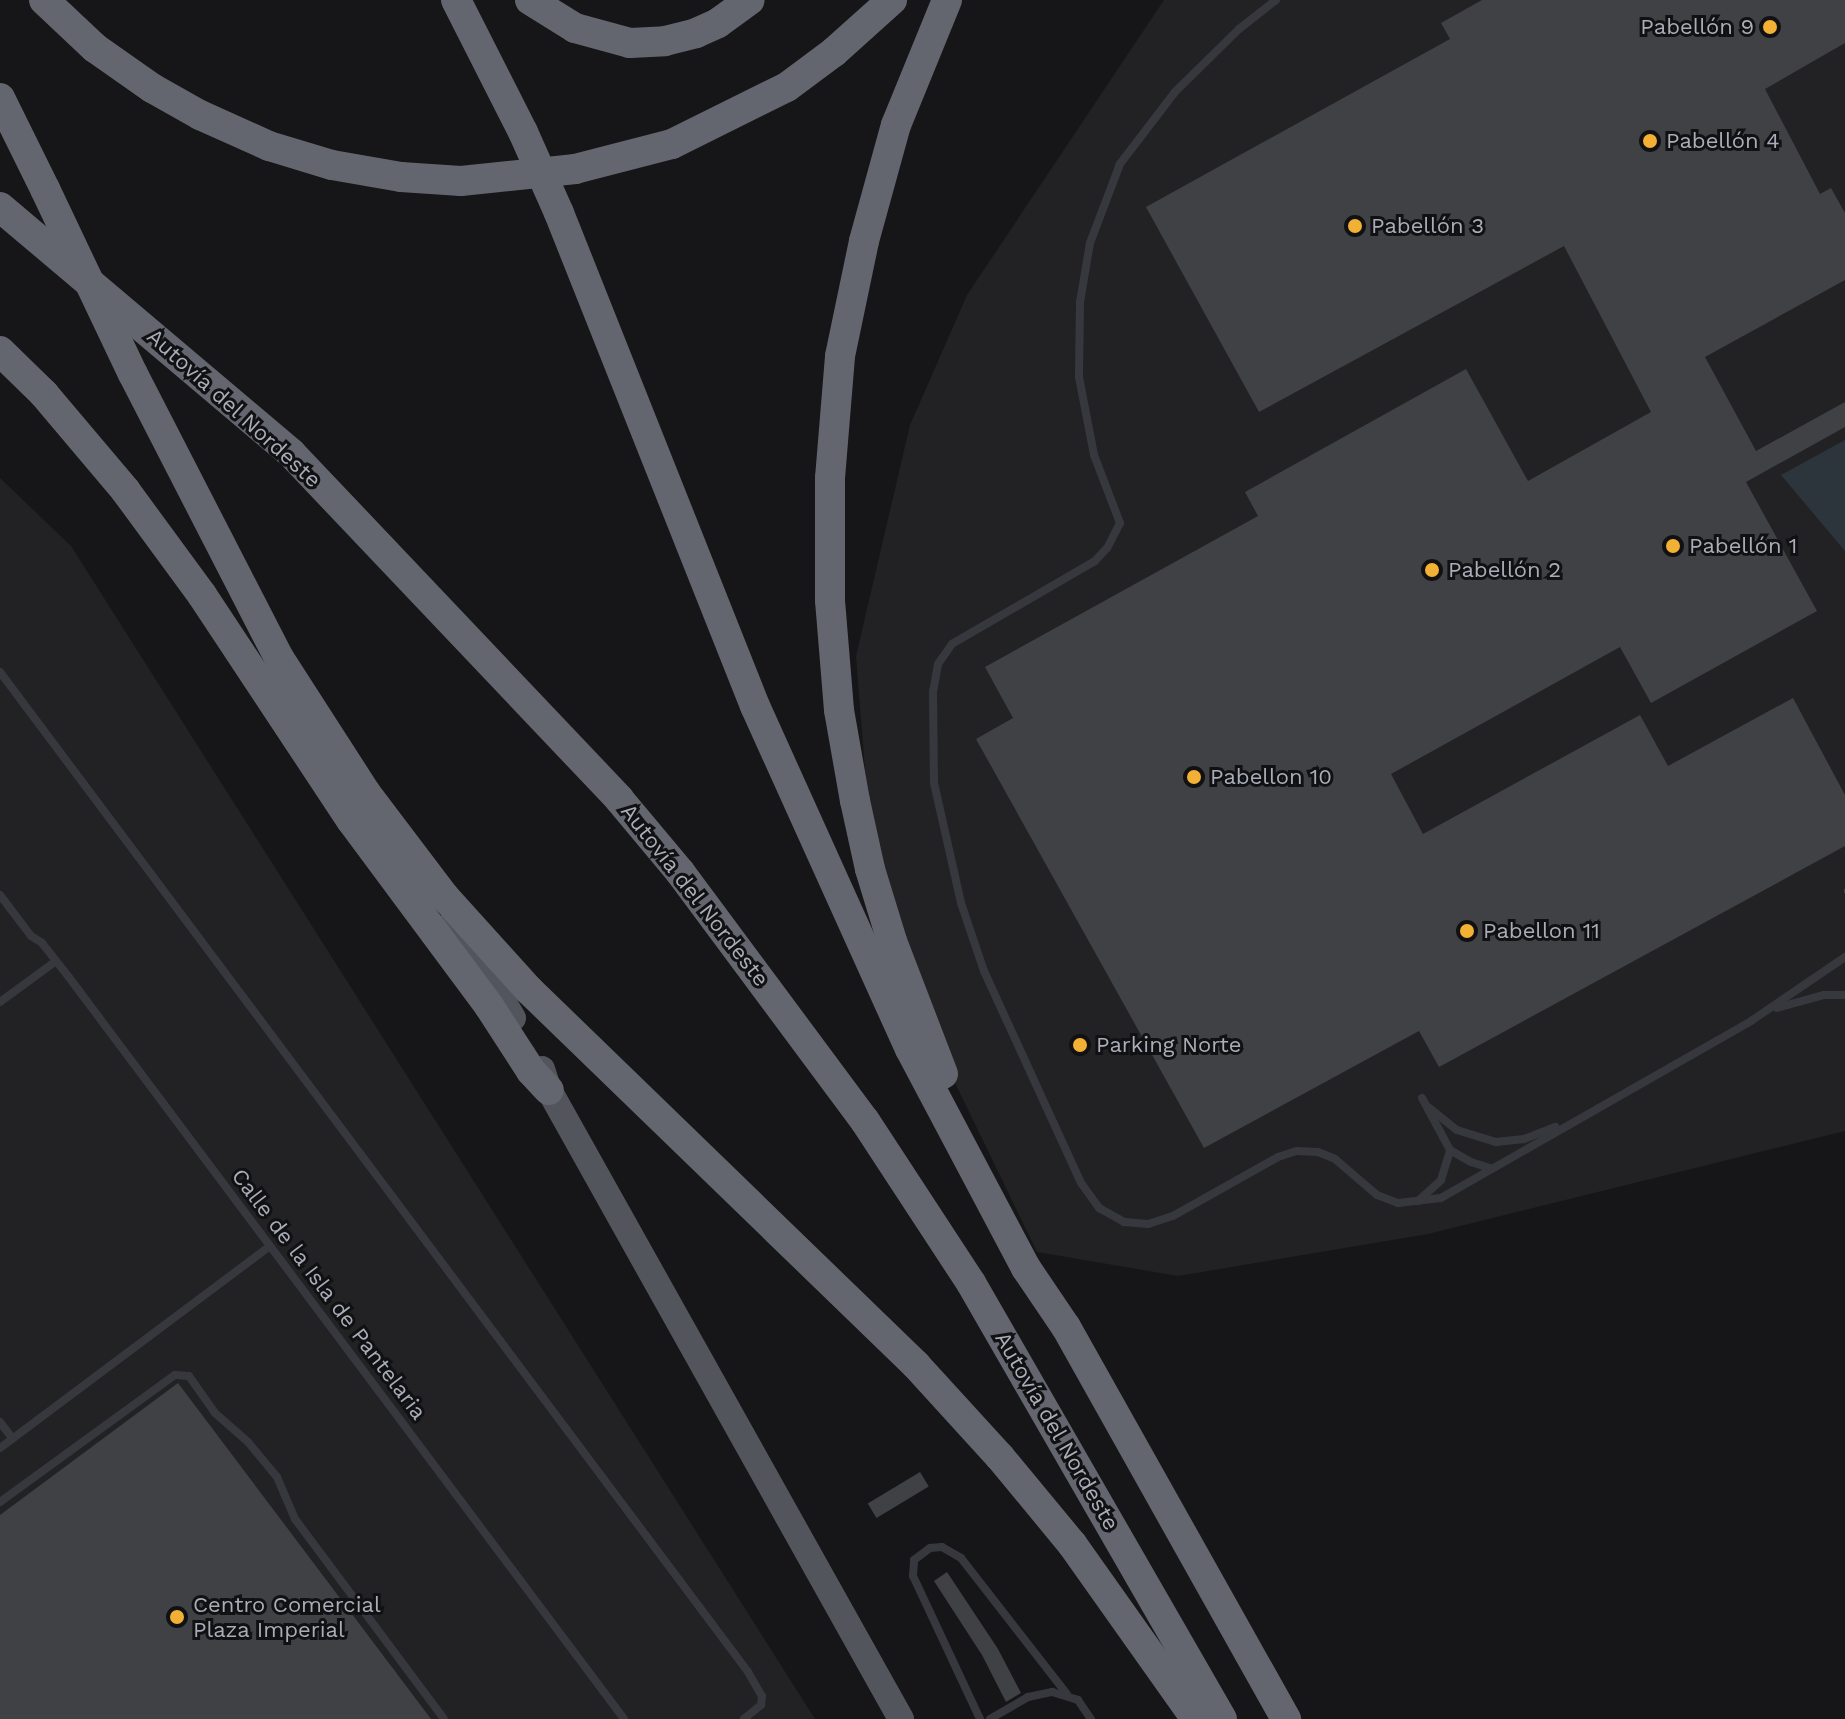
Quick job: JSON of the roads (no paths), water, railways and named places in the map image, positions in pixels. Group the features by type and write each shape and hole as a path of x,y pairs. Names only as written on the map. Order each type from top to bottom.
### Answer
{"highway":[{"path":"44,0 95,48 152,88 200,115 269,146 332,165 401,177 461,181 575,169 672,144 787,87 834,52 892,0"},
{"path":"456,0 523,132 559,213 755,706 859,941 948,1126 1026,1268 1066,1327 1286,1719"},
{"path":"530,0 575,28 630,43 665,41 696,33 718,23 750,0"},
{"path":"947,0 896,125 864,241 840,356 830,478 830,600 839,710 870,869 912,999 975,1140 1044,1267 1066,1327"},
{"path":"0,98 133,374 279,658 358,783 444,896 529,990 916,1365 1072,1544 1196,1719"},
{"name":"Autovía del Nordeste","path":"0,207 291,453 619,799 680,872 865,1121 971,1283 1222,1719"},
{"path":"0,351 44,394 125,490 217,616 351,820 489,1006 531,1071 549,1090"}],"main road":[{"path":"444,896 901,1719"}],"lane":[{"path":"1276,0 1239,29 1175,92 1120,164 1090,243 1080,302 1079,377 1094,455 1120,523 1107,548 1095,561 952,644 938,664 933,691 934,783 947,852 984,971 1081,1183 1099,1208 1124,1222 1148,1224 1173,1216 1278,1157 1297,1151 1318,1152 1335,1159 1377,1195 1398,1203 1441,1198 1751,1021 1786,1004 1824,995 1845,995"},
{"path":"0,672 748,1672 762,1696 761,1705 744,1719"},
{"name":"Calle de la Isla de Pantelaria","path":"0,895 31,936 42,943 56,961 624,1719"},
{"path":"1751,1021 1845,957"},
{"path":"0,1002 56,961"},
{"path":"1492,1169 1450,1150 1424,1102 1457,1130 1496,1142 1524,1139 1579,1118"},
{"path":"1418,1202 1441,1180 1450,1150"},
{"path":"0,1448 270,1246"},
{"path":"0,1502 175,1375 189,1376 215,1413 248,1442 277,1477 295,1519 444,1719"},
{"path":"0,1422 13,1439"},
{"path":"980,1719 913,1576 914,1560 930,1548 942,1547 961,1558 1067,1694"},
{"path":"990,1719 1028,1697 1052,1692 1067,1694 1078,1700 1091,1719"}],"place":[{"name":"Pabellón 9","path":"1770,27"},
{"name":"Pabellón 4","path":"1650,141"},
{"name":"Pabellón 3","path":"1355,226"},
{"name":"Pabellón 1","path":"1673,546"},
{"name":"Pabellón 2","path":"1432,570"},
{"name":"Pabellon 10","path":"1194,777"},
{"name":"Pabellon 11","path":"1467,931"},
{"name":"Parking Norte","path":"1080,1045"},
{"name":"Centro Comercial Plaza Imperial","path":"177,1617"}]}
